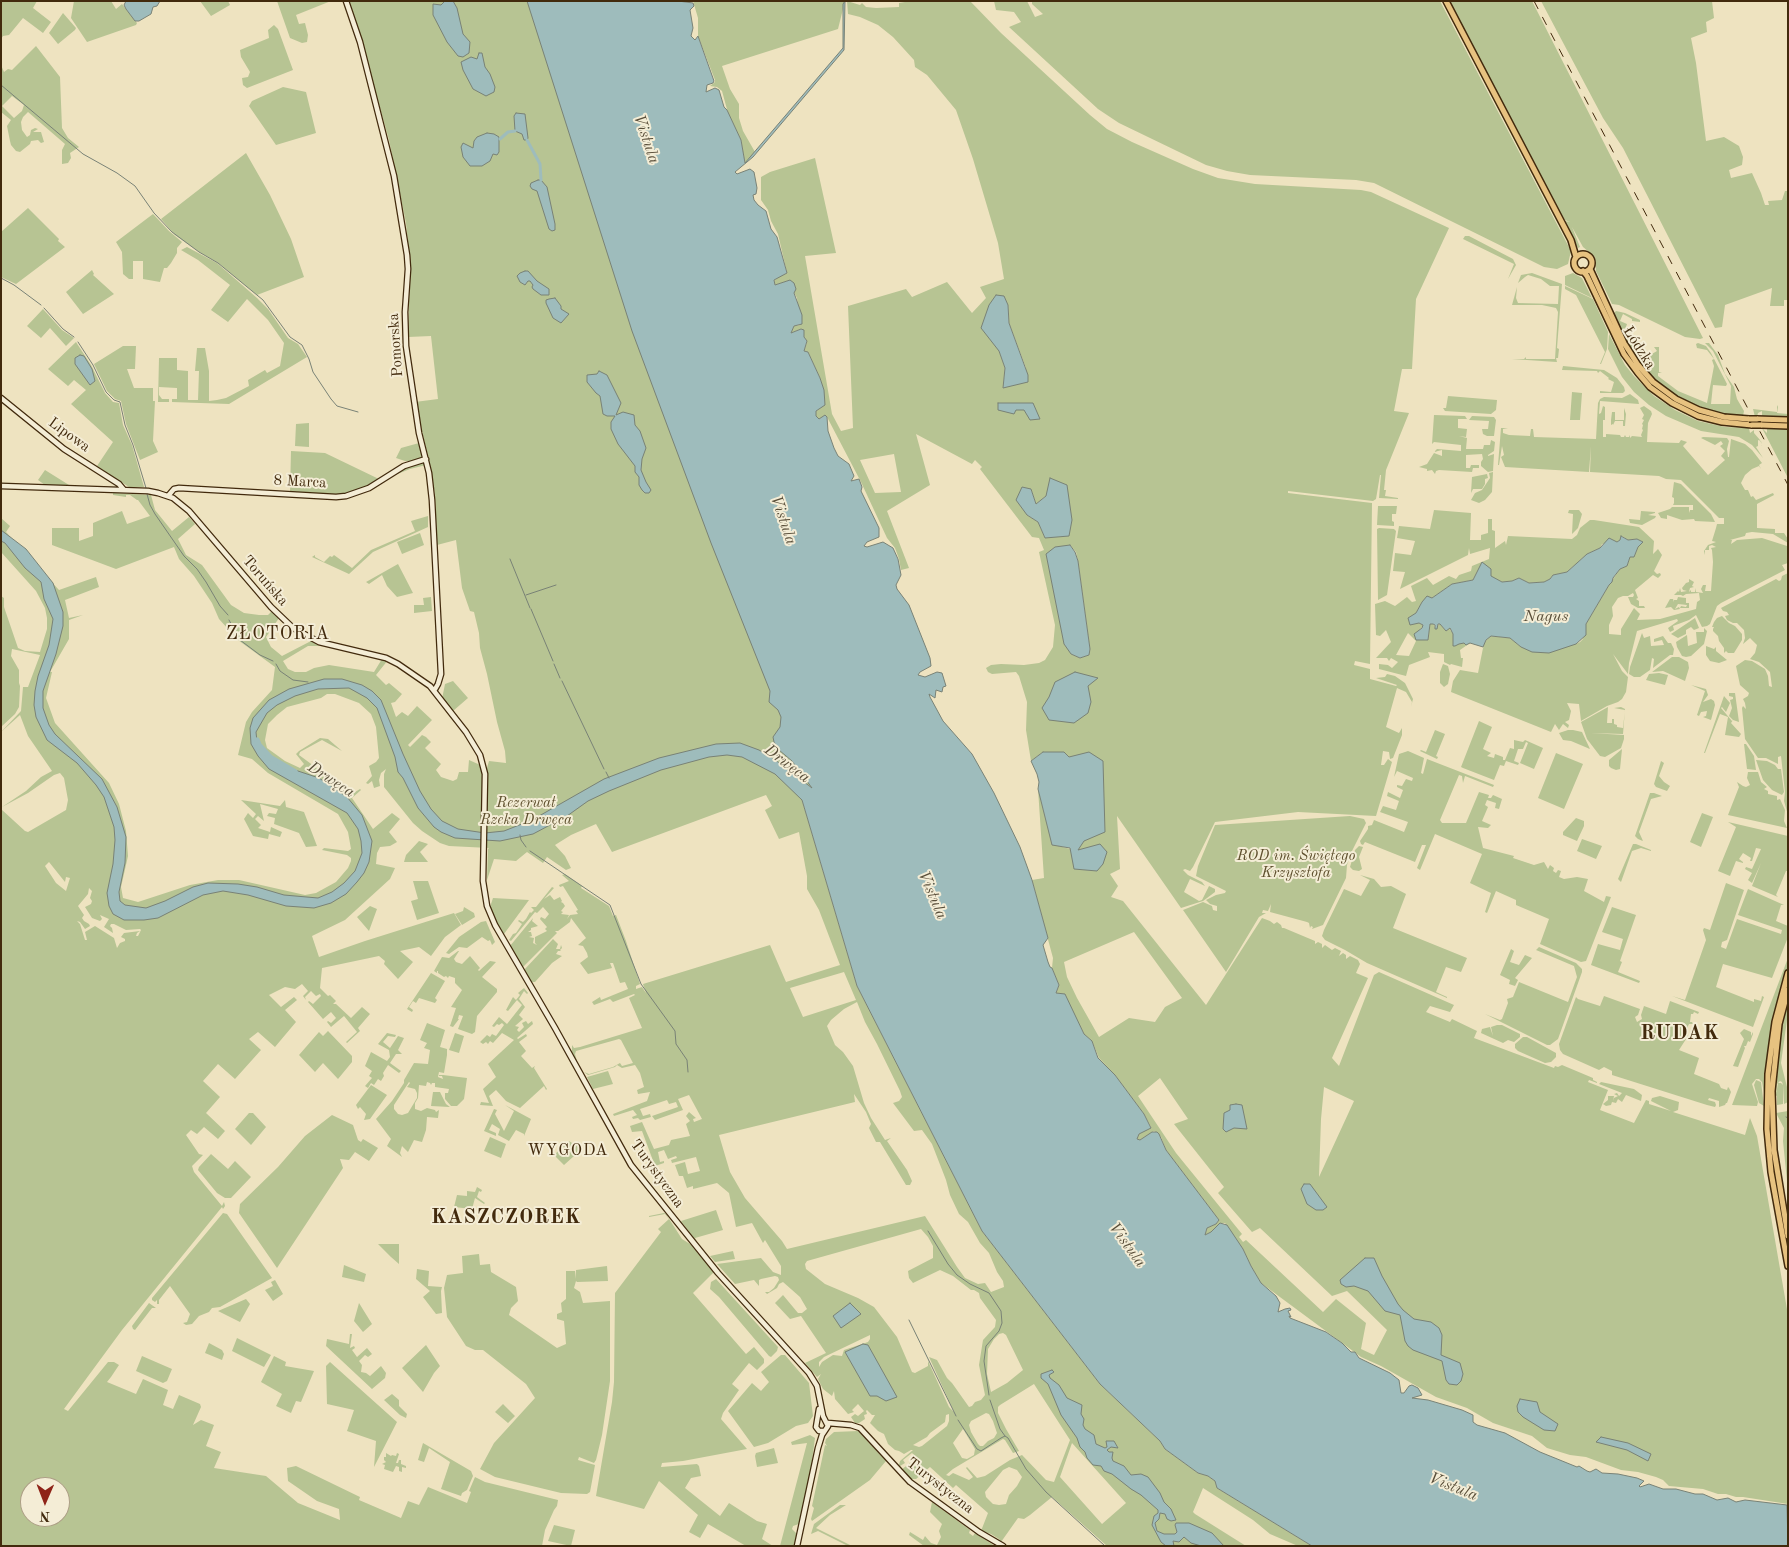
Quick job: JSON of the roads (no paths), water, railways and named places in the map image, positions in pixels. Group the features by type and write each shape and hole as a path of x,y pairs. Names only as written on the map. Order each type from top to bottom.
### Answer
{"main road":[{"name":"Pomorska","path":"346,1 365,61 397,194 408,269 405,312 406,346 414,404 426,459 432,500 441,674 434,691"},
{"path":"1446,1 1571,240 1582,254 1590,258 1592,263 1590,268 1583,271 1575,266 1574,261 1576,257 1571,240"},
{"path":"1576,257 1582,254"},
{"name":"Łódzka","path":"1590,268 1624,343 1638,365 1653,382 1676,399 1699,410 1721,416 1788,420"},
{"name":"Łódzka","path":"1583,271 1624,354 1650,387 1676,406 1698,416 1722,422 1788,426"},
{"name":"Lipowa","path":"1,398 64,449 120,484 124,490"},
{"name":"8 Marca","path":"168,496 177,488 346,496 369,488 404,466 426,459"},
{"name":"Toruńska","path":"1,486 158,492 168,496 189,510 271,607 293,628 319,642 389,659 412,673 434,691 466,732 480,755 485,780 484,858"},
{"name":"Turystyczna","path":"484,858 484,887 490,913 631,1165 718,1273 811,1375 817,1386 826,1426 853,1425 860,1428 910,1482 951,1513 1003,1546"},
{"path":"1788,973 1775,1022 1770,1051 1768,1146 1788,1266"},
{"path":"1788,990 1779,1024 1769,1105 1776,1171 1788,1236"},
{"name":"Turystyczna","path":"818,1448 818,1430 816,1425 818,1422 820,1400"},
{"path":"818,1422 822,1420 826,1426"},
{"path":"818,1430 826,1426"},
{"path":"797,1546 818,1448 826,1426"}],"water":[{"path":"126,1 160,1 157,6 153,7 151,14 139,21 135,21 124,5"},
{"path":"445,1 453,1 457,8 463,34 470,42 469,53 463,57 458,56 447,42 433,15 433,4 441,5"},
{"name":"Vistula","path":"527,1 678,1 693,3 694,6 690,10 693,28 691,36 695,40 698,36 714,81 707,85 706,92 715,88 719,90 724,107 741,140 745,163 843,48 843,4 845,1 844,50 753,157 735,172 737,174 750,169 754,172 757,188 756,194 753,195 754,200 766,211 771,229 777,237 787,273 774,280 775,285 790,280 794,283 796,289 794,293 802,315 802,324 794,326 791,333 801,329 804,330 804,337 807,341 804,351 808,352 824,390 825,405 816,411 816,416 819,419 825,415 827,417 828,431 834,448 838,456 849,464 854,476 851,481 859,479 862,487 861,491 879,528 879,537 867,542 864,546 867,547 883,542 893,548 898,559 901,575 896,585 897,589 909,605 930,658 931,666 918,675 925,677 937,672 942,673 946,686 943,687 942,692 936,690 935,698 929,694 930,697 943,721 972,754 994,793 1020,847 1032,880 1048,938 1043,945 1050,967 1059,985 1056,993 1065,994 1084,1034 1092,1041 1098,1058 1115,1075 1144,1114 1151,1128 1139,1134 1137,1139 1140,1140 1152,1132 1157,1132 1166,1150 1219,1220 1216,1224 1207,1228 1205,1235 1220,1223 1227,1225 1243,1249 1261,1283 1276,1296 1280,1303 1278,1312 1290,1308 1291,1310 1288,1311 1290,1318 1326,1332 1351,1352 1355,1352 1359,1358 1390,1373 1399,1380 1401,1393 1404,1393 1412,1385 1418,1388 1422,1395 1412,1398 1428,1400 1462,1410 1473,1415 1473,1422 1477,1425 1505,1433 1540,1452 1577,1467 1579,1466 1587,1471 1590,1472 1596,1469 1602,1473 1637,1478 1644,1481 1640,1487 1649,1484 1663,1489 1676,1489 1703,1494 1717,1500 1728,1498 1736,1502 1745,1500 1787,1505 1788,1546 1312,1546 1217,1488 1215,1481 1208,1476 1198,1473 1165,1449 1160,1441 1100,1384 982,1231 857,986 802,800 775,774 742,757 727,755 709,757 661,770 588,801 567,816 533,834 500,841 455,838 434,827 418,808 398,772 395,757 377,708 367,698 349,688 318,689 295,696 277,705 267,713 256,732 257,742 262,751 274,761 319,778 347,797 362,815 372,841 369,862 357,882 346,894 331,903 314,908 286,906 248,895 223,891 203,895 158,918 124,920 113,914 109,906 107,893 113,864 114,827 104,797 96,785 77,763 47,740 36,717 34,705 35,691 49,645 53,619 44,599 41,582 25,568 5,543 1,541 1,530 26,549 53,583 63,612 63,626 56,654 43,691 43,708 49,725 55,734 102,779 117,807 126,837 125,863 119,892 120,901 125,905 146,908 193,887 208,883 238,884 257,887 284,895 318,898 332,892 355,871 362,853 361,841 358,829 347,813 269,769 251,744 250,728 253,718 269,700 289,689 324,679 342,679 362,685 381,700 420,791 431,809 442,821 458,829 485,833 504,831 532,820 604,779 659,758 716,744 740,743 759,750 812,788 792,761 779,750 774,742 773,737 780,727 781,717 778,710 769,702 770,691 711,543 632,331"},
{"path":"479,53 482,53 485,67 495,87 494,92 486,96 473,89 461,62 471,57 477,59"},
{"path":"516,113 525,114 527,140 524,140 522,134 515,131 514,116"},
{"path":"487,133 499,137 499,152 497,155 493,154 490,161 482,166 470,166 463,157 461,147 463,143 473,148 477,137"},
{"path":"541,180 547,187 555,224 555,230 552,231 549,229 537,191 530,186 531,183"},
{"path":"528,271 537,281 549,289 549,295 541,295 533,289 530,281 525,285 520,282 517,276"},
{"path":"996,295 1004,296 1008,305 1009,323 1028,375 1028,382 1003,388 1005,368 999,351 981,328 989,305"},
{"path":"555,298 561,309 569,314 561,323 553,318 546,303 546,300"},
{"path":"80,355 84,356 92,369 95,381 90,385 75,364 75,358"},
{"path":"599,371 607,375 621,403 616,415 623,412 634,415 635,425 640,431 646,448 641,470 651,490 649,493 645,493 639,485 639,477 635,472 635,466 618,444 611,429 611,422 615,416 603,414 600,396 587,382 587,375 597,374"},
{"path":"998,403 1033,403 1040,419 1030,420 1024,410 1016,410 1014,414 998,410"},
{"path":"1050,478 1067,485 1072,520 1069,536 1045,538 1038,522 1027,515 1016,500 1022,487 1031,489 1036,504 1046,496"},
{"name":"Nagus","path":"1621,536 1628,540 1637,539 1643,542 1638,547 1634,557 1630,557 1627,566 1620,569 1613,578 1586,624 1586,635 1576,644 1549,653 1532,652 1521,647 1510,638 1491,636 1486,640 1483,647 1470,643 1453,646 1453,634 1450,628 1446,631 1440,624 1435,629 1435,625 1430,624 1428,640 1416,640 1414,634 1423,625 1419,623 1410,625 1408,618 1416,613 1427,596 1432,598 1452,584 1473,580 1482,562 1491,569 1491,576 1502,582 1519,578 1529,583 1544,582 1553,575 1567,572 1587,554 1600,548 1609,538 1617,542"},
{"path":"1070,545 1078,561 1090,649 1089,655 1080,658 1071,654 1064,644 1046,554 1055,547"},
{"path":"1075,672 1098,678 1088,686 1091,702 1088,713 1074,723 1049,720 1042,708 1055,682"},
{"path":"1043,752 1064,752 1069,757 1089,752 1103,761 1105,832 1084,841 1078,850 1100,844 1107,852 1103,864 1097,871 1074,869 1070,848 1052,845 1038,789 1037,774 1031,761"},
{"path":"1230,1105 1242,1105 1247,1129 1234,1128 1226,1132 1223,1129 1224,1113 1230,1110"},
{"path":"1304,1184 1310,1184 1327,1207 1323,1210 1316,1210 1307,1204 1301,1189"},
{"path":"1365,1258 1374,1258 1382,1276 1403,1310 1414,1319 1431,1322 1439,1328 1442,1335 1441,1355 1460,1363 1463,1374 1461,1381 1457,1385 1449,1384 1446,1380 1442,1361 1413,1350 1408,1346 1405,1341 1400,1315 1385,1311 1368,1291 1354,1286 1346,1287 1341,1284 1340,1280"},
{"path":"850,1303 861,1314 841,1328 833,1316"},
{"path":"863,1344 868,1345 897,1397 886,1401 877,1396 870,1396 845,1352"},
{"path":"1052,1370 1054,1372 1049,1375 1050,1378 1059,1385 1067,1398 1082,1405 1083,1425 1085,1429 1094,1435 1096,1444 1105,1448 1107,1447 1106,1441 1114,1441 1118,1448 1111,1447 1107,1450 1113,1452 1113,1461 1124,1466 1131,1475 1141,1474 1148,1477 1164,1502 1171,1509 1176,1520 1171,1521 1167,1519 1165,1514 1160,1513 1159,1519 1155,1523 1157,1531 1164,1534 1175,1534 1177,1532 1176,1523 1189,1523 1212,1533 1224,1546 1201,1546 1191,1543 1184,1537 1179,1542 1173,1541 1174,1546 1166,1546 1161,1542 1152,1525 1158,1510 1112,1474 1104,1471 1101,1466 1093,1465 1080,1447 1077,1438 1061,1415 1048,1384 1041,1378 1041,1374"},
{"path":"1520,1399 1537,1402 1540,1412 1558,1424 1555,1431 1544,1430 1523,1417 1518,1412 1517,1406"},
{"path":"1601,1437 1628,1443 1651,1454 1648,1461 1627,1450 1596,1442"}],"waterway":[{"path":"1,85 83,154 117,173 135,186 154,213 172,232 218,263 263,300 290,337 302,345 313,372 331,399 337,406 358,412"},
{"path":"500,139 508,132 515,131"},
{"path":"527,140 540,164 541,180"},
{"path":"1,278 41,305"},
{"path":"44,308 63,329 74,337"},
{"path":"78,342 93,365 106,392 114,400 120,402 125,425 146,488"},
{"path":"147,494 155,514 184,556 197,569 220,606 228,615"},
{"path":"510,559 530,608"},
{"path":"526,595 556,585"},
{"path":"531,609 553,661"},
{"path":"229,620 240,640 260,655 273,661"},
{"path":"276,664 280,671 293,680 308,682"},
{"path":"554,664 560,678"},
{"path":"562,681 604,769"},
{"name":"Drwęca","path":"257,740 271,758 295,772"},
{"path":"606,772 609,778"},
{"path":"520,835 526,847"},
{"path":"530,851 610,905 641,984 675,1031 676,1044 687,1060 688,1072"},
{"path":"928,1231 957,1275 989,1293 1001,1311 1002,1323 999,1331 986,1346 984,1361 989,1395"},
{"path":"909,1320 956,1416"},
{"path":"990,1400 1000,1429 1005,1436"},
{"path":"958,1420 977,1449 981,1451 1005,1436 1008,1438 1026,1469 1046,1492 1105,1546"}],"railway":[{"path":"1534,1 1788,485"}],"district":[{"name":"ZŁOTORIA","path":"278,634"},
{"name":"RUDAK","path":"1680,1034"},
{"name":"WYGODA","path":"568,1151"},
{"name":"KASZCZOREK","path":"506,1218"}],"park label":[{"name":"Rezerwat Rzeka Drwęca","path":"526,812"},
{"name":"ROD im. Świętego Krzysztofa","path":"1296,864"}]}
